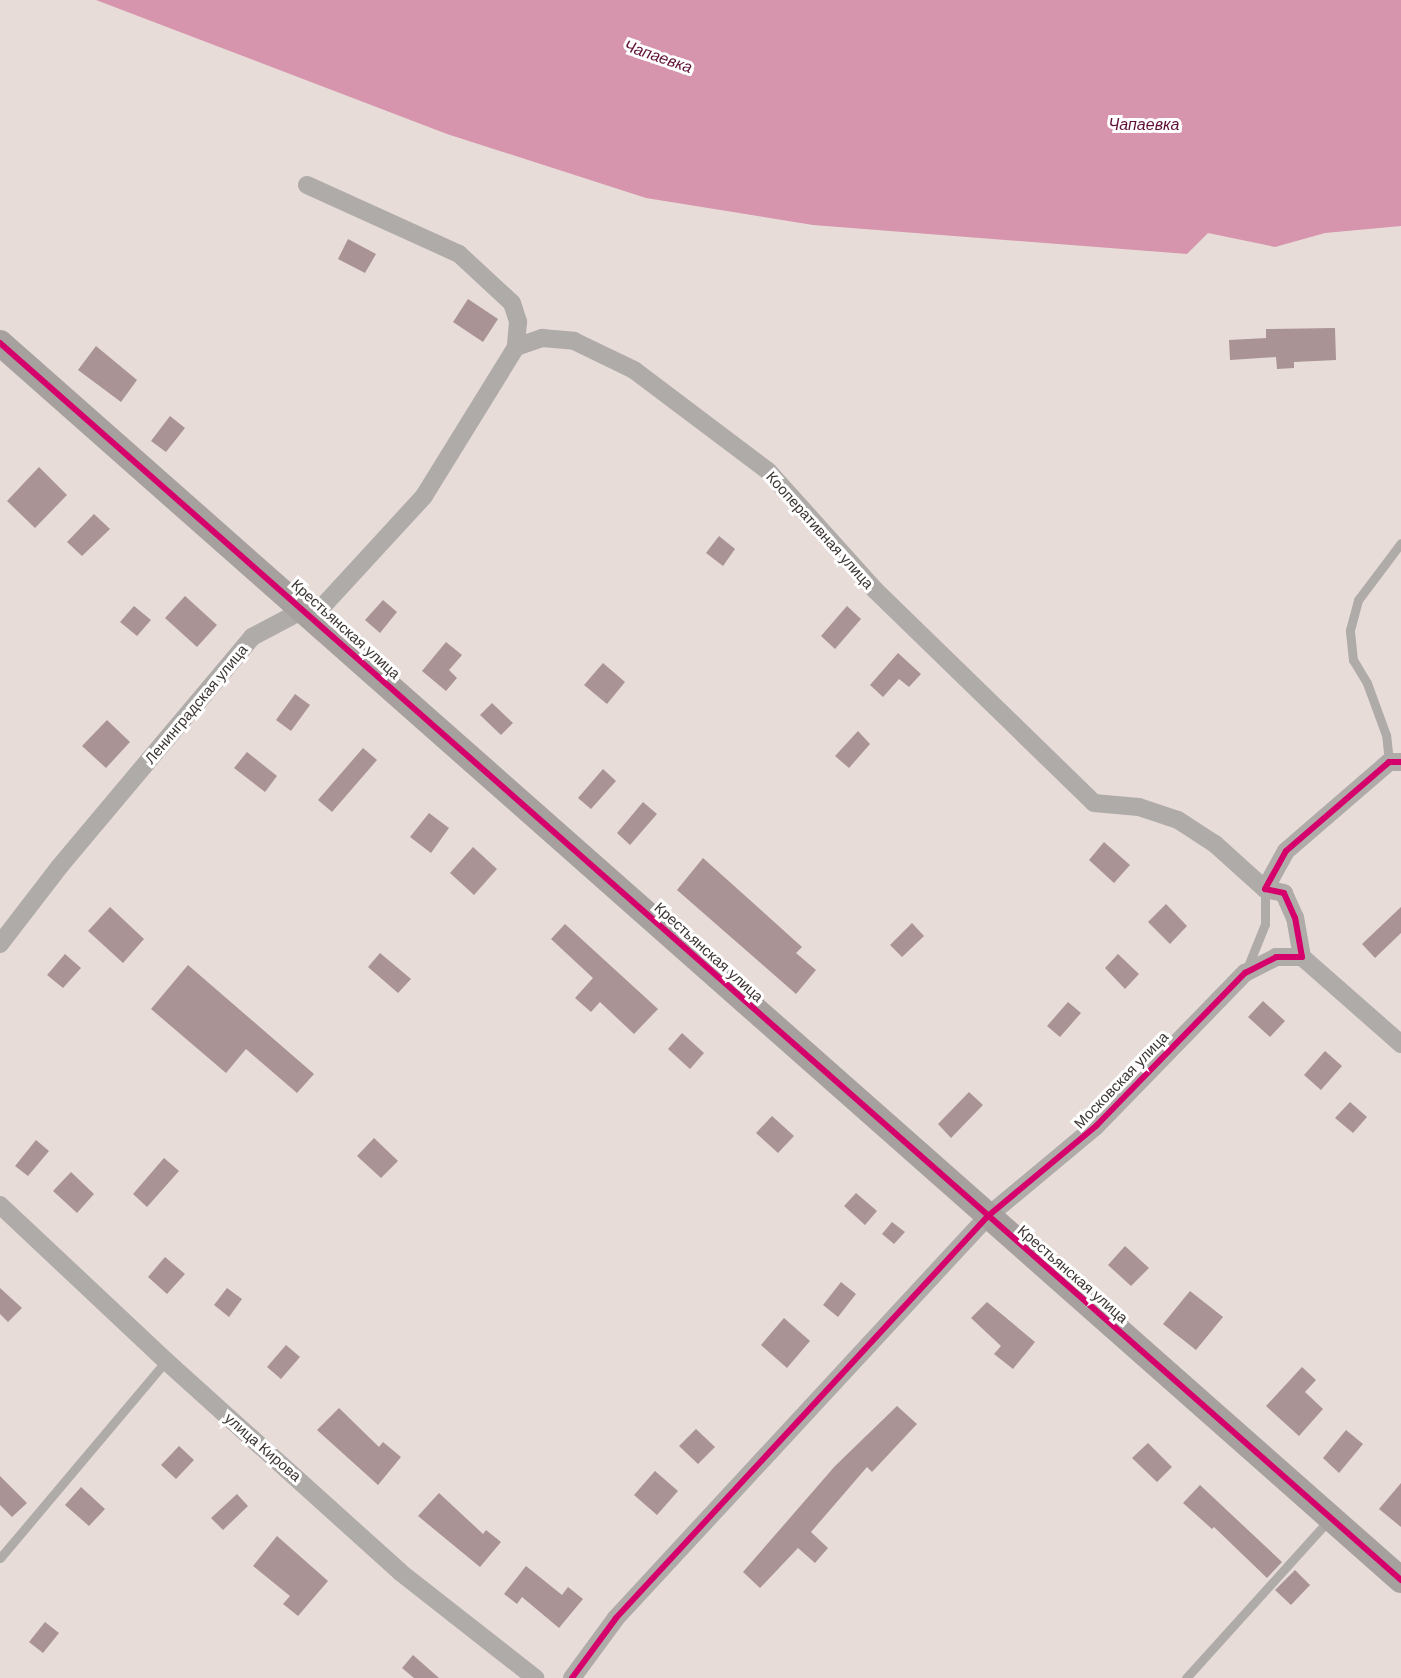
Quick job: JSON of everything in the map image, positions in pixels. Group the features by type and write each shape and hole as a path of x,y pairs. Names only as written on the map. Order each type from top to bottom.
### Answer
{"street":[{"path":"307,185 459,254 512,303 518,322 516,347"},
{"name":"Кооперативная улица","path":"516,347 542,338 574,341 634,370 768,471 875,590 1094,803 1139,807 1178,820 1215,844 1265,889"},
{"name":"Крестьянская улица","path":"0,343 305,609 1401,1580"},
{"name":"Ленинградская улица","path":"0,944 60,866 252,637 305,609 323,606 424,496 516,347"},
{"path":"1395,762 1286,850 1265,889 1284,894 1295,918 1302,957 1401,1044"},
{"name":"Московская улица","path":"572,1678 616,1618 988,1216 1096,1126 1245,974 1276,957 1302,957"},
{"name":"улица Кирова","path":"0,1205 166,1361 400,1572 535,1678"}],"lane":[{"path":"1395,762 1368,683 1353,660 1350,630 1358,600 1401,543"},
{"path":"1245,974 1265,924 1265,889"},
{"path":"0,1558 166,1361"},
{"path":"1186,1678 1331,1518"}],"water":[{"name":"Чапаевка","path":"96,0 1401,0 1401,226 1325,233 1275,247 1208,233 1187,254 813,225 646,198 447,134"}],"building":[{"path":"348,239 376,254 365,273 338,259"},
{"path":"468,299 498,319 483,342 453,322"},
{"path":"1335,328 1336,360 1294,362 1294,368 1277,369 1276,357 1230,360 1229,340 1266,338 1266,329"},
{"path":"96,346 137,380 121,402 78,370"},
{"path":"170,416 185,428 166,452 151,441"},
{"path":"39,467 67,495 35,528 7,501"},
{"path":"94,514 110,529 82,556 67,542"},
{"path":"719,536 735,549 723,566 706,553"},
{"path":"185,596 217,625 197,647 165,618"},
{"path":"383,600 397,612 380,633 365,620"},
{"path":"134,606 151,620 137,636 120,622"},
{"path":"847,606 861,619 835,649 821,636"},
{"path":"446,642 462,655 449,670 457,678 446,691 422,671"},
{"path":"898,653 921,674 909,687 899,679 883,697 870,685"},
{"path":"603,663 625,682 607,704 584,685"},
{"path":"295,694 310,705 291,731 276,720"},
{"path":"492,703 513,723 501,735 480,715"},
{"path":"107,720 130,742 106,768 82,746"},
{"path":"858,731 870,744 849,768 835,756"},
{"path":"363,748 377,760 332,812 318,800"},
{"path":"247,752 277,776 265,792 234,768"},
{"path":"603,769 616,781 591,809 578,798"},
{"path":"643,802 657,814 630,845 617,833"},
{"path":"429,813 449,828 431,853 410,837"},
{"path":"1104,842 1130,865 1114,883 1089,860"},
{"path":"473,847 497,869 474,895 450,873"},
{"path":"703,858 802,947 796,953 816,970 796,994 677,890"},
{"path":"1166,904 1187,926 1170,944 1148,922"},
{"path":"110,907 144,939 123,963 88,931"},
{"path":"1401,907 1401,933 1375,958 1362,944"},
{"path":"912,923 924,936 902,957 890,945"},
{"path":"565,924 658,1009 634,1034 600,1002 591,1012 575,998 593,978 551,939"},
{"path":"380,953 411,979 398,993 368,967"},
{"path":"65,954 81,968 63,988 47,975"},
{"path":"1118,954 1139,974 1125,989 1105,968"},
{"path":"188,965 314,1074 297,1093 246,1049 226,1073 151,1009"},
{"path":"1263,1001 1285,1021 1270,1037 1248,1017"},
{"path":"1068,1002 1081,1013 1060,1037 1047,1026"},
{"path":"682,1033 704,1053 690,1069 668,1049"},
{"path":"1325,1051 1342,1066 1321,1090 1304,1075"},
{"path":"969,1092 983,1105 951,1138 938,1124"},
{"path":"1350,1102 1367,1117 1353,1133 1335,1118"},
{"path":"772,1116 794,1136 778,1153 756,1133"},
{"path":"374,1138 398,1161 381,1178 357,1156"},
{"path":"36,1140 49,1151 28,1176 15,1166"},
{"path":"164,1158 179,1171 147,1207 133,1194"},
{"path":"71,1172 94,1194 77,1213 53,1191"},
{"path":"856,1193 877,1211 865,1225 844,1206"},
{"path":"892,1222 905,1232 894,1244 882,1234"},
{"path":"1125,1246 1149,1268 1131,1286 1108,1265"},
{"path":"165,1257 185,1274 167,1294 148,1277"},
{"path":"841,1282 856,1294 838,1317 823,1305"},
{"path":"0,1288 22,1308 8,1322 0,1314"},
{"path":"227,1288 242,1299 229,1317 214,1305"},
{"path":"1190,1291 1223,1317 1196,1350 1163,1324"},
{"path":"987,1302 1035,1342 1013,1369 994,1354 1001,1346 971,1318"},
{"path":"784,1318 810,1341 787,1368 761,1345"},
{"path":"286,1345 300,1357 281,1379 267,1367"},
{"path":"1302,1367 1316,1380 1305,1392 1323,1409 1299,1436 1266,1406"},
{"path":"897,1406 917,1424 872,1472 867,1467 811,1532 828,1548 815,1563 798,1548 760,1588 743,1572 835,1466"},
{"path":"339,1408 379,1447 383,1442 401,1457 378,1485 317,1430"},
{"path":"696,1429 715,1447 698,1464 679,1446"},
{"path":"1346,1430 1363,1444 1339,1473 1323,1458"},
{"path":"1148,1443 1172,1467 1157,1482 1132,1458"},
{"path":"179,1446 194,1460 176,1479 161,1465"},
{"path":"655,1471 678,1491 657,1515 634,1495"},
{"path":"0,1476 27,1503 12,1517 0,1505"},
{"path":"1401,1483 1401,1527 1379,1509"},
{"path":"1200,1485 1282,1562 1267,1578 1214,1527 1212,1529 1183,1503"},
{"path":"81,1487 105,1509 89,1526 65,1505"},
{"path":"439,1493 483,1534 486,1530 501,1542 480,1567 418,1516"},
{"path":"237,1494 248,1506 223,1530 211,1518"},
{"path":"277,1536 328,1581 298,1616 283,1604 290,1596 253,1566"},
{"path":"526,1566 562,1595 568,1587 583,1599 559,1628 522,1597 517,1604 504,1594"},
{"path":"1295,1570 1310,1585 1291,1605 1275,1590"},
{"path":"45,1622 59,1633 43,1653 29,1642"},
{"path":"413,1655 439,1678 414,1678 402,1668"}],"cycle path":[{"path":"0,343 1401,1580"},
{"path":"572,1678 616,1618 988,1216 1096,1126 1245,973 1276,957 1302,957 1295,918 1284,893 1265,889 1286,851 1389,762 1401,762"}]}
